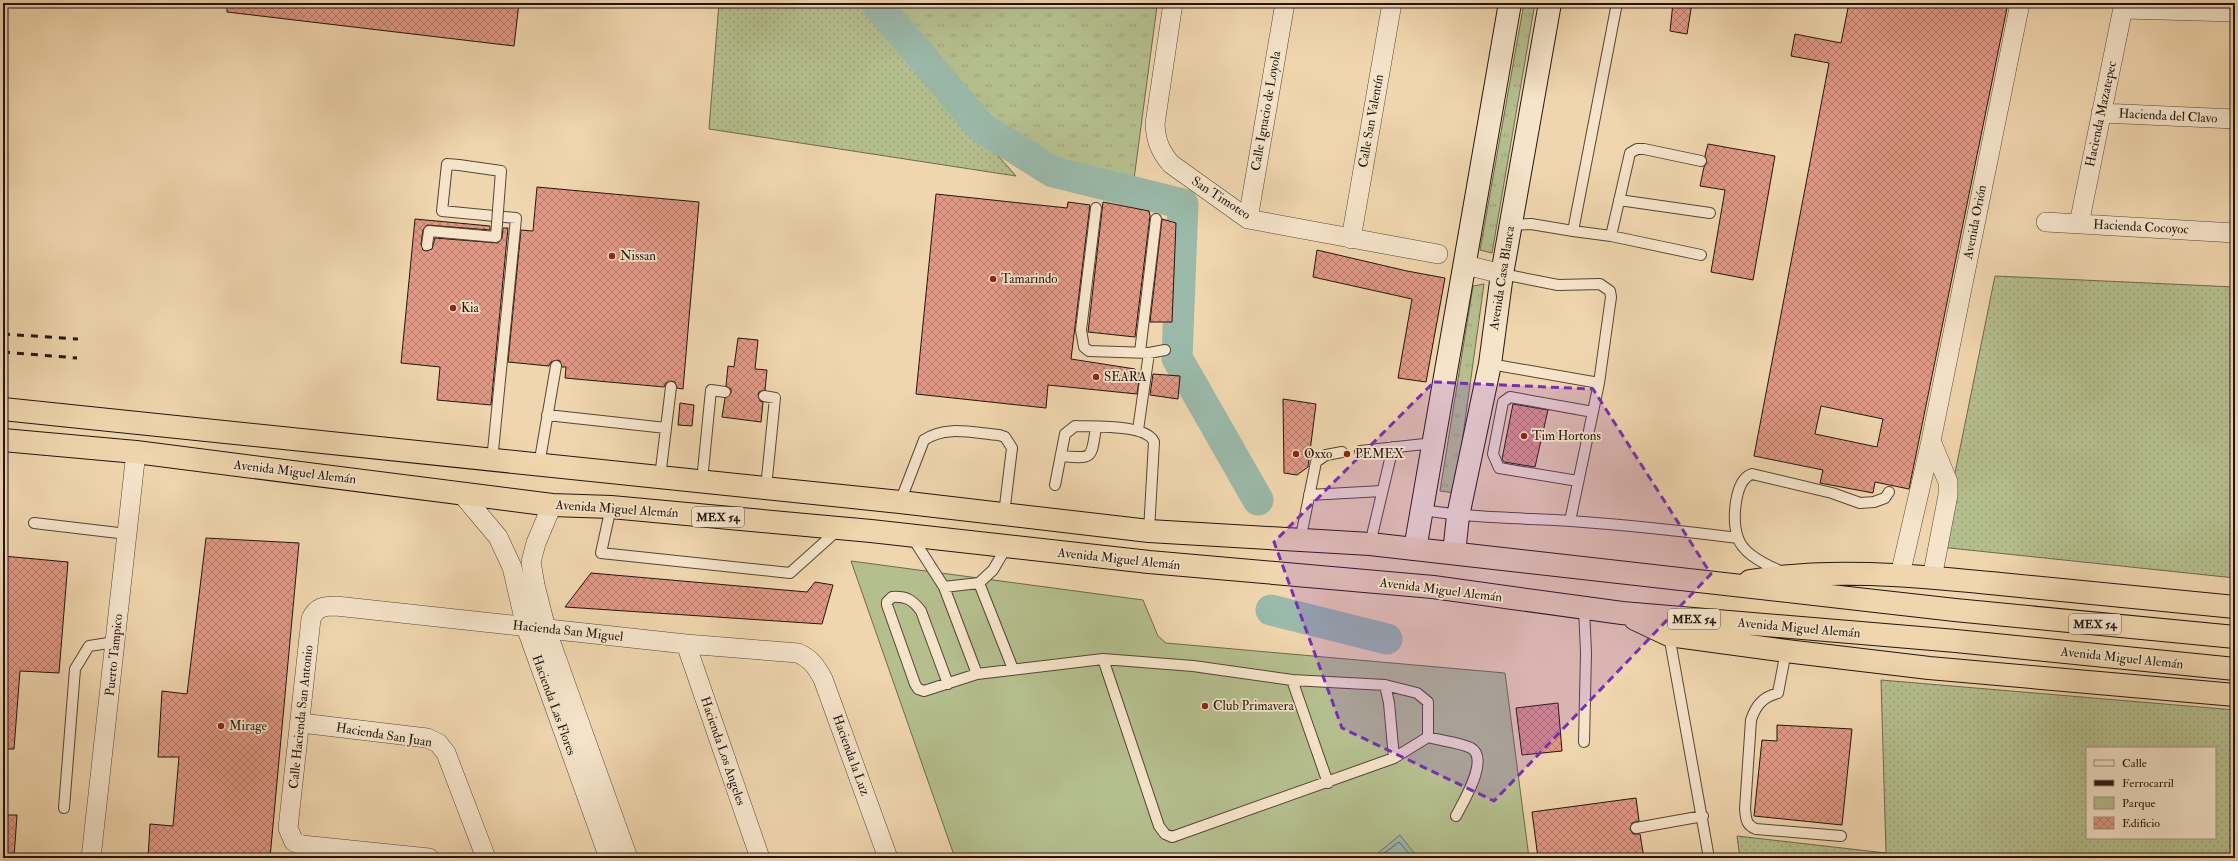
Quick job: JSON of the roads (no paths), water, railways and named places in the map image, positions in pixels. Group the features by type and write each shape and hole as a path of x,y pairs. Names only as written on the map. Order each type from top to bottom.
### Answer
{"highway":[{"name":"MEX 54","path":"4,408 492,461 900,502 1150,531 1300,542 1370,544 1955,610 2235,637"},
{"name":"Avenida Miguel Alemán","path":"4,441 136,452 552,504 611,507 840,528 1149,562 1433,587 1622,613 1956,641 2235,669"},
{"path":"1724,585 1788,574 1828,573 1900,575 2235,607"},
{"path":"1622,613 1669,635 1786,651 1929,668 2235,695"}],"street":[{"name":"San Timoteo","path":"1173,3 1155,124 1156,139 1162,153 1171,164 1248,219 1438,254"},
{"name":"Calle Ignacio de Loyola","path":"1248,219 1285,3"},
{"name":"Calle San Valentín","path":"1351,239 1392,3"},
{"path":"1415,550 1466,265 1510,3"},
{"name":"Avenida Casa Blanca","path":"1454,553 1458,516 1490,364 1510,225 1550,3"},
{"name":"Avenida Orión","path":"1900,575 1931,441 2020,3"},
{"path":"2123,6 2235,12"},
{"name":"Hacienda Mazatepec","path":"2079,224 2123,6"},
{"name":"Hacienda del Clavo","path":"2101,113 2235,119"},
{"name":"Hacienda Cocoyoc","path":"2046,222 2235,233"},
{"path":"1466,265 1502,274"},
{"path":"1931,441 1948,482 1948,495 1932,578"},
{"name":"Puerto Tampico","path":"91,858 136,452"},
{"name":"Hacienda Las Flores","path":"461,493 498,537 512,567 526,627 609,858"},
{"name":"Hacienda Las Flores","path":"552,504 536,543 532,562 535,585 546,629 628,858"},
{"name":"Hacienda San Miguel","path":"328,606 686,644 798,653 807,657"},
{"name":"Calle Hacienda San Antonio","path":"328,606 319,608 311,619 301,723 288,828 290,837 294,842 302,845 405,857"},
{"name":"Hacienda Los Angeles","path":"686,644 760,858"},
{"name":"Hacienda la Luz","path":"807,657 815,665 823,679 888,858"},
{"name":"Hacienda San Juan","path":"301,723 426,738 438,743 446,753 486,858"},
{"path":"405,857 429,858"}],"lane":[{"path":"1573,231 1617,3"},
{"path":"1611,236 1630,154 1637,149 1701,161"},
{"path":"428,245 429,231 496,237 501,171 447,164 442,211 516,218 492,461"},
{"path":"1619,200 1710,213"},
{"path":"1096,208 1082,342 1084,347 1089,351 1145,353 1165,350"},
{"path":"1138,430 1156,219"},
{"path":"1510,225 1531,224 1611,236 1701,255"},
{"path":"1502,274 1558,285 1600,284 1610,291 1611,297 1599,383 1570,521"},
{"path":"1490,364 1599,383"},
{"path":"538,465 556,366"},
{"path":"660,477 671,387"},
{"path":"702,481 711,390 725,392"},
{"path":"764,396 775,398 766,488"},
{"path":"1578,482 1498,468 1493,454 1503,402 1510,397 1593,412"},
{"path":"547,415 666,428"},
{"path":"1055,485 1065,434 1075,426 1138,430 1150,435 1154,442 1150,531"},
{"path":"1061,456 1088,457 1092,452 1096,427"},
{"path":"900,502 924,440 933,434 944,430 999,435 1005,437 1012,448 1004,514"},
{"path":"1360,451 1434,443"},
{"path":"1370,544 1393,447"},
{"path":"1300,542 1316,462 1326,454 1342,452"},
{"path":"1788,574 1762,563 1738,538 1734,506 1742,480 1752,474 1832,493 1860,503 1874,502 1885,498 1889,492"},
{"path":"1309,496 1382,491"},
{"path":"611,507 601,553 790,573 840,528"},
{"path":"1423,510 1458,516 1570,521 1683,531 1738,538"},
{"path":"34,523 127,534"},
{"path":"912,536 944,587 977,674"},
{"path":"944,587 979,583 993,570 1007,546"},
{"path":"979,583 1013,669"},
{"path":"948,684 921,611 915,602 903,596 892,597 887,602 887,605 915,684 918,689 924,691 948,684 977,674 1103,659 1193,666 1292,680 1385,685 1417,693 1428,702 1428,737"},
{"path":"1584,608 1586,653 1584,742"},
{"path":"1669,635 1703,816 1709,858"},
{"path":"64,808 76,669 89,646 115,642"},
{"path":"1786,651 1778,693 1767,696 1760,702 1754,710 1751,720 1745,809 1746,822 1749,826 1756,829 1841,836"},
{"path":"1103,659 1159,826 1165,834 1172,837 1328,783 1361,769 1394,758 1428,737 1472,749 1478,758 1478,770 1456,816"},
{"path":"1292,680 1328,783"},
{"path":"1385,685 1389,703 1394,758"},
{"path":"1636,828 1703,816"}],"water":[{"path":"1400,835 1418,858 1372,858"}],"waterway":[{"path":"876,3 981,127 1053,172 1183,204 1177,358 1258,500"},
{"path":"1271,610 1387,639"}],"railway":[{"path":"3,334 78,339"},
{"path":"3,352 77,358"}],"place":[{"name":"Nissan","path":"612,256"},
{"name":"Tamarindo","path":"993,279"},
{"name":"Kia","path":"453,308"},
{"name":"SEARA","path":"1096,377"},
{"name":"Tim Hortons","path":"1524,436"},
{"name":"Oxxo","path":"1296,454"},
{"name":"PEMEX","path":"1347,454"},
{"name":"Club Primavera","path":"1205,706"},
{"name":"Mirage","path":"221,726"}]}
